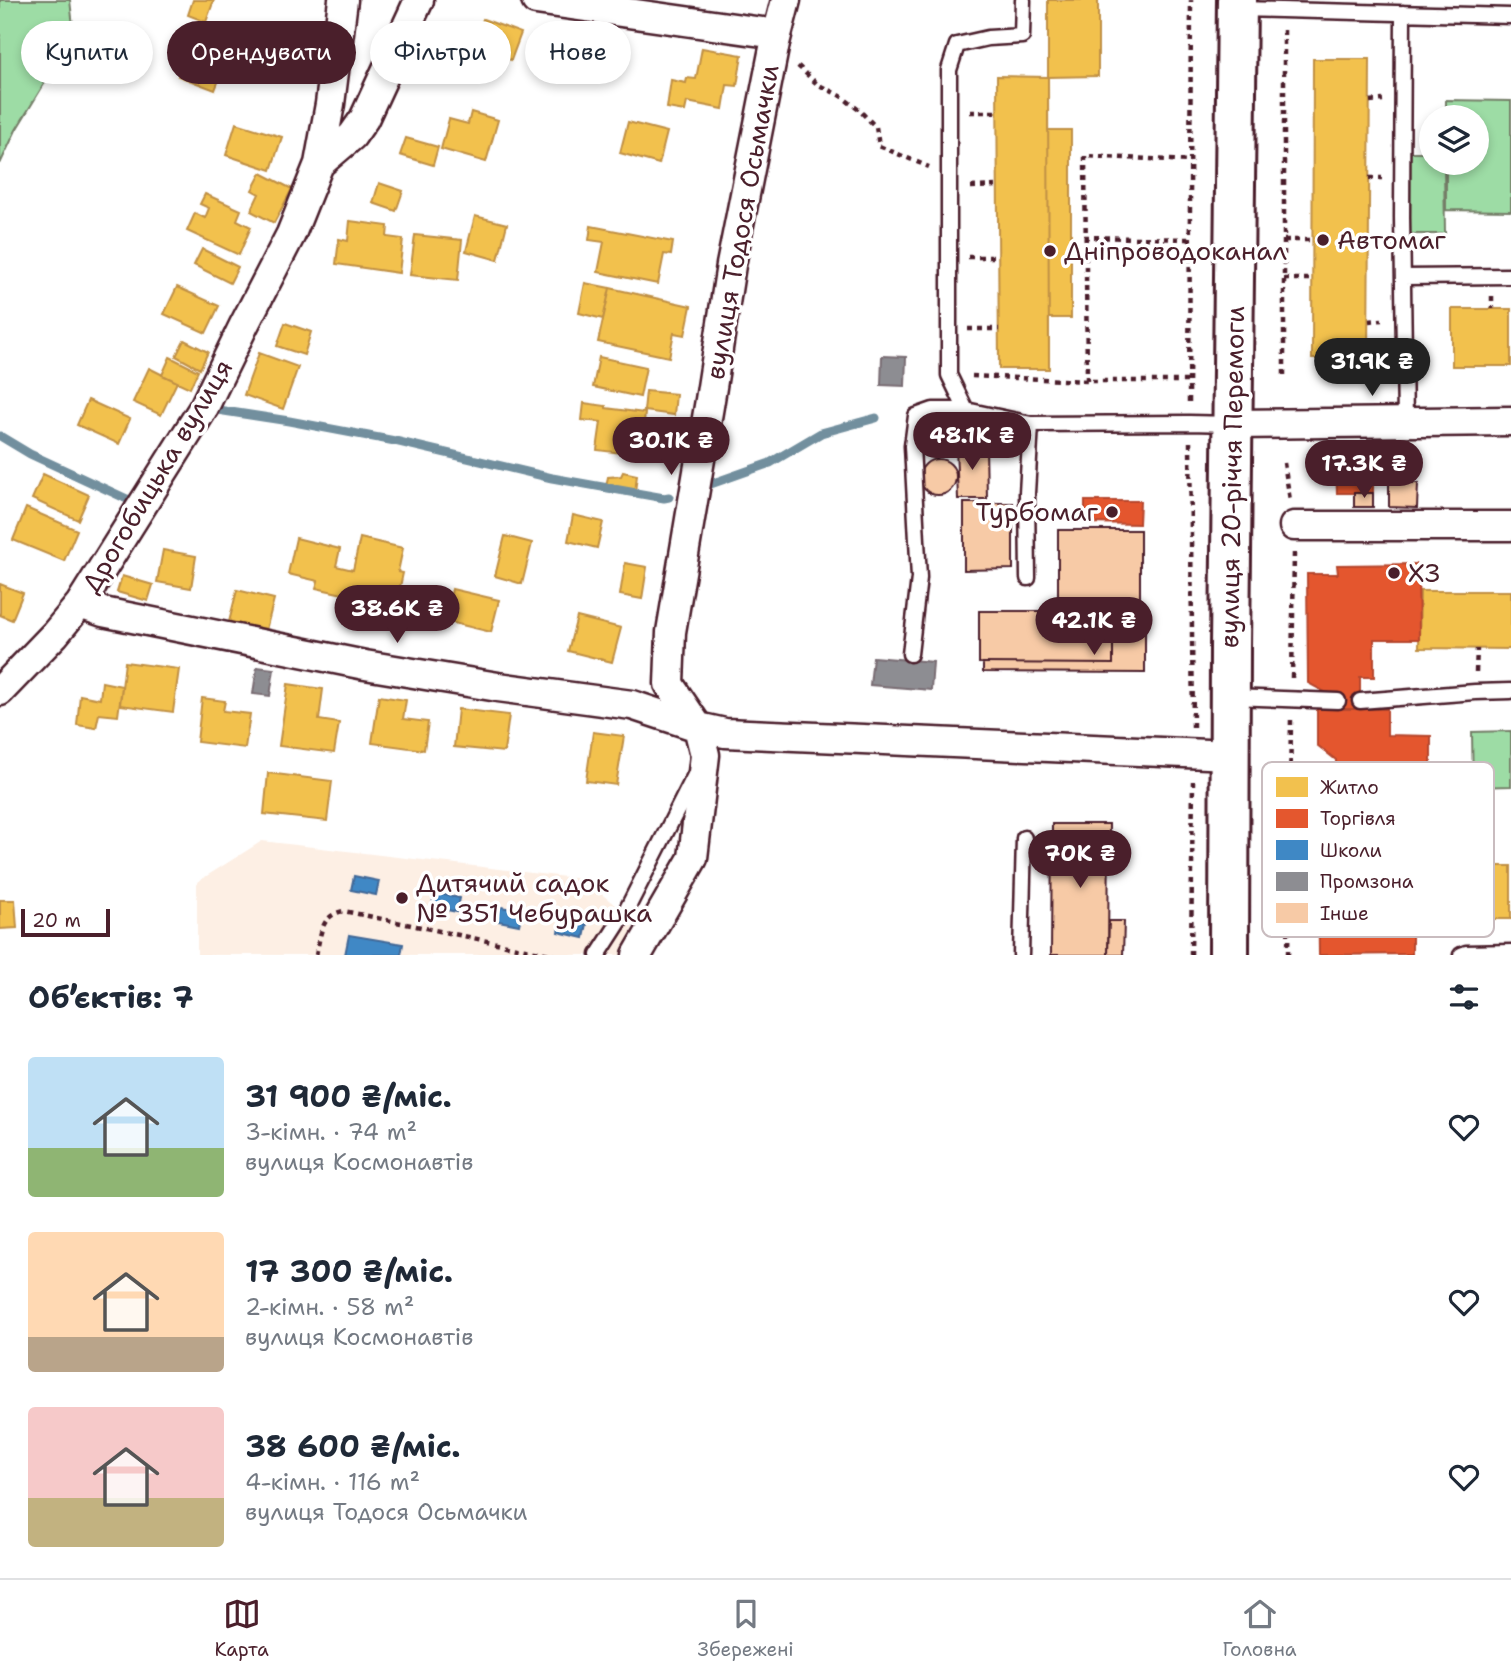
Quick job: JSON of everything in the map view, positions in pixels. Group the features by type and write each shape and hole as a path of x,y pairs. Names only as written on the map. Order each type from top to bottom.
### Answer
{"street":[{"name":"Дрогобицька вулиця","path":"0,691 80,604 204,407 291,234 319,164 330,104 343,0"},
{"name":"Дрогобицька вулиця","path":"319,164 352,136 364,119 419,0"},
{"path":"536,0 776,38"},
{"name":"вулиця Тодося Осьмачки","path":"638,955 692,858 705,755 698,727 669,684 671,632 731,265 786,0"},
{"name":"вулиця 20-річчя Перемоги","path":"1229,955 1211,754 1230,697 1237,4"},
{"path":"1233,424 1511,421"},
{"path":"1294,526 1511,526"},
{"path":"80,604 103,612 365,664 498,687 632,705 698,727 726,733 1211,754"}],"lane":[{"path":"966,410 949,375 949,70 957,45 988,38 1022,36 1023,0"},
{"path":"1237,4 1284,9 1511,16"},
{"path":"1403,13 1405,422"},
{"path":"1403,277 1511,276"},
{"path":"910,654 919,578 912,446 916,416 933,410 966,410 1031,424 1233,424"},
{"path":"1028,578 1027,493 1031,424"},
{"path":"1360,701 1511,691"},
{"path":"1230,697 1338,701"},
{"path":"598,955 625,913 705,755"},
{"path":"1021,955 1024,838"},
{"path":"1461,955 1511,951"}],"path":[{"path":"1191,0 1189,422 1211,754 1191,955"},
{"path":"1284,9 1284,376"},
{"path":"776,38 817,84 841,96 876,127 879,146 949,176"},
{"path":"1087,381 1084,156 1190,161"},
{"path":"1084,237 1190,239"},
{"path":"1284,240 1312,240"},
{"path":"949,256 998,257"},
{"path":"1284,279 1312,279"},
{"path":"949,329 999,329"},
{"path":"949,375 1087,381 1188,381"},
{"path":"316,955 326,920 334,913 344,911 554,955"}],"shaded area":[{"name":"Дитячий садок № 351 Чебурашка","path":"262,841 583,879 625,913 633,926 624,955 197,955 197,882"}],"green space":[{"path":"0,0 70,0 72,21 21,21 21,84 44,84 16,130 0,164"},
{"path":"1446,100 1511,101 1511,211 1446,210 1446,175 1489,175 1489,105 1446,105"},
{"path":"1407,152 1419,152 1419,175 1444,175 1445,234 1407,234"},
{"path":"1511,731 1511,786 1494,786 1494,762 1473,762 1472,732"}],"building: Житло":[{"path":"193,0 214,0 206,21 188,15"},
{"path":"1048,0 1098,0 1098,76 1048,77"},
{"path":"511,29 521,33 511,60"},
{"path":"702,48 742,55 737,86 727,85 723,109 687,102 685,111 667,108 671,80 686,83 687,78 696,79"},
{"path":"1313,59 1370,59 1368,359 1312,359"},
{"path":"997,76 1048,77 1048,130 1071,130 1071,318 1049,318 1049,369 999,369"},
{"path":"997,76 1048,77 1049,369 999,369"},
{"path":"199,84 217,84 215,90"},
{"path":"471,112 498,120 486,162 441,149 449,119 468,124"},
{"path":"628,122 667,132 659,164 620,153"},
{"path":"236,123 282,137 271,170 226,155"},
{"path":"406,138 438,147 433,165 400,155"},
{"path":"261,173 292,189 274,223 251,211 259,194 252,190"},
{"path":"379,183 403,191 396,211 373,203"},
{"path":"205,194 241,210 237,220 251,227 239,255 187,231 195,213 205,218 209,208 200,204"},
{"path":"475,216 507,224 498,260 466,251"},
{"path":"350,221 388,226 387,237 403,239 399,273 336,264 339,239 348,241"},
{"path":"591,226 673,242 671,255 664,254 658,284 598,272 604,242 589,240"},
{"path":"415,235 462,240 458,280 410,275"},
{"path":"202,249 238,267 230,283 194,265"},
{"path":"585,283 610,288 603,319 579,313"},
{"path":"177,287 219,306 206,333 164,314"},
{"path":"610,288 691,306 685,335 674,333 669,357 598,342"},
{"path":"1452,309 1511,309 1511,366 1452,366"},
{"path":"285,323 311,332 304,355 277,346"},
{"path":"184,340 208,352 200,369 176,356"},
{"path":"259,353 298,367 283,409 244,395"},
{"path":"170,357 198,371 190,388 162,375"},
{"path":"599,357 646,367 640,397 593,387"},
{"path":"149,368 177,382 161,415 133,402"},
{"path":"646,391 676,394 674,415 644,411"},
{"path":"88,400 130,419 119,444 77,425"},
{"path":"584,403 645,413 641,449 630,448 629,454 597,450 601,422 582,420"},
{"path":"623,472 637,475 635,492 606,486 608,477 621,476"},
{"path":"43,474 89,495 78,520 32,499"},
{"path":"26,508 77,530 64,561 13,540"},
{"path":"573,515 603,522 597,548 568,541"},
{"path":"505,536 532,543 522,584 495,576"},
{"path":"296,538 340,549 336,566 353,570 360,538 403,548 398,572 403,573 398,596 385,592 383,603 316,588 318,581 288,574"},
{"path":"163,550 196,556 191,588 157,582"},
{"path":"625,563 647,567 642,599 620,595"},
{"path":"122,576 153,585 148,601 117,592"},
{"path":"0,584 23,593 12,620 0,615"},
{"path":"452,589 499,600 491,632 445,621"},
{"path":"237,590 274,599 266,630 229,622"},
{"path":"1420,591 1511,591 1511,649 1419,648"},
{"path":"577,617 621,628 612,662 568,651"},
{"path":"125,662 179,669 173,712 120,705"},
{"path":"102,682 122,686 118,716 99,714 96,728 77,725 80,695 100,699"},
{"path":"288,684 323,689 319,720 339,723 334,753 279,746"},
{"path":"379,696 406,700 403,719 428,722 424,750 372,743"},
{"path":"202,698 225,701 223,711 250,714 245,748 197,742"},
{"path":"458,709 509,715 504,752 454,747"},
{"path":"593,732 624,736 616,785 586,781"},
{"path":"268,773 332,781 327,821 264,814"},
{"path":"1494,866 1511,866 1511,919 1494,919"},
{"path":"0,900 15,900 17,928 0,929"}],"building: Торгівля":[{"path":"1336,469 1373,469 1373,493 1337,493"},
{"name":"Турбомаг","path":"1085,501 1140,501 1139,524 1085,523"},
{"path":"1418,564 1419,639 1374,639 1374,677 1360,677 1360,709 1339,709 1338,699 1308,683 1307,574 1338,574 1337,565"},
{"path":"1317,709 1387,709 1387,735 1431,736 1431,762 1336,762 1317,745"},
{"path":"1319,937 1412,937 1412,954 1319,955"}],"building: Школи":[{"path":"354,876 379,881 376,895 351,890"},
{"path":"434,893 460,898 457,912 432,907"},
{"path":"496,906 522,911 519,925 493,920"},
{"path":"561,918 587,924 584,938 558,932"},
{"path":"349,935 403,944 401,955 345,955"}],"building: Промзона":[{"path":"882,356 906,357 905,386 881,385"},
{"path":"873,657 933,662 931,690 870,685"},
{"path":"257,667 274,669 270,696 253,694"}],"building: Інше":[{"path":"956,446 986,446 987,499 958,499"},
{"path":"938,459 951,464 956,477 951,490 938,495 925,490 920,477 925,464"},
{"path":"1389,483 1418,483 1417,508 1389,507"},
{"path":"1354,493 1373,493 1373,507 1354,507"},
{"path":"964,503 1013,503 1013,569 964,570"},
{"path":"1058,530 1140,530 1140,625 1113,625 1113,664 979,663 979,611 1058,611"},
{"path":"1113,625 1145,625 1145,673 983,672 983,663 1113,664"},
{"path":"1052,824 1109,824 1108,955 1051,955"},
{"path":"1109,921 1124,921 1123,955 1108,955"}],"waterway":[{"path":"211,409 395,441 552,478 669,497"},
{"path":"705,486 770,463 821,433 876,418"},
{"path":"0,436 30,454 127,499 139,499"}],"place":[{"name":"Автомаг","path":"1323,240"},
{"name":"Дніпроводоканал","path":"1050,251"},
{"name":"Турбомаг","path":"1112,512"},
{"name":"ХЗ","path":"1394,573"},
{"name":"Дитячий садок № 351 Чебурашка","path":"402,898"}]}
